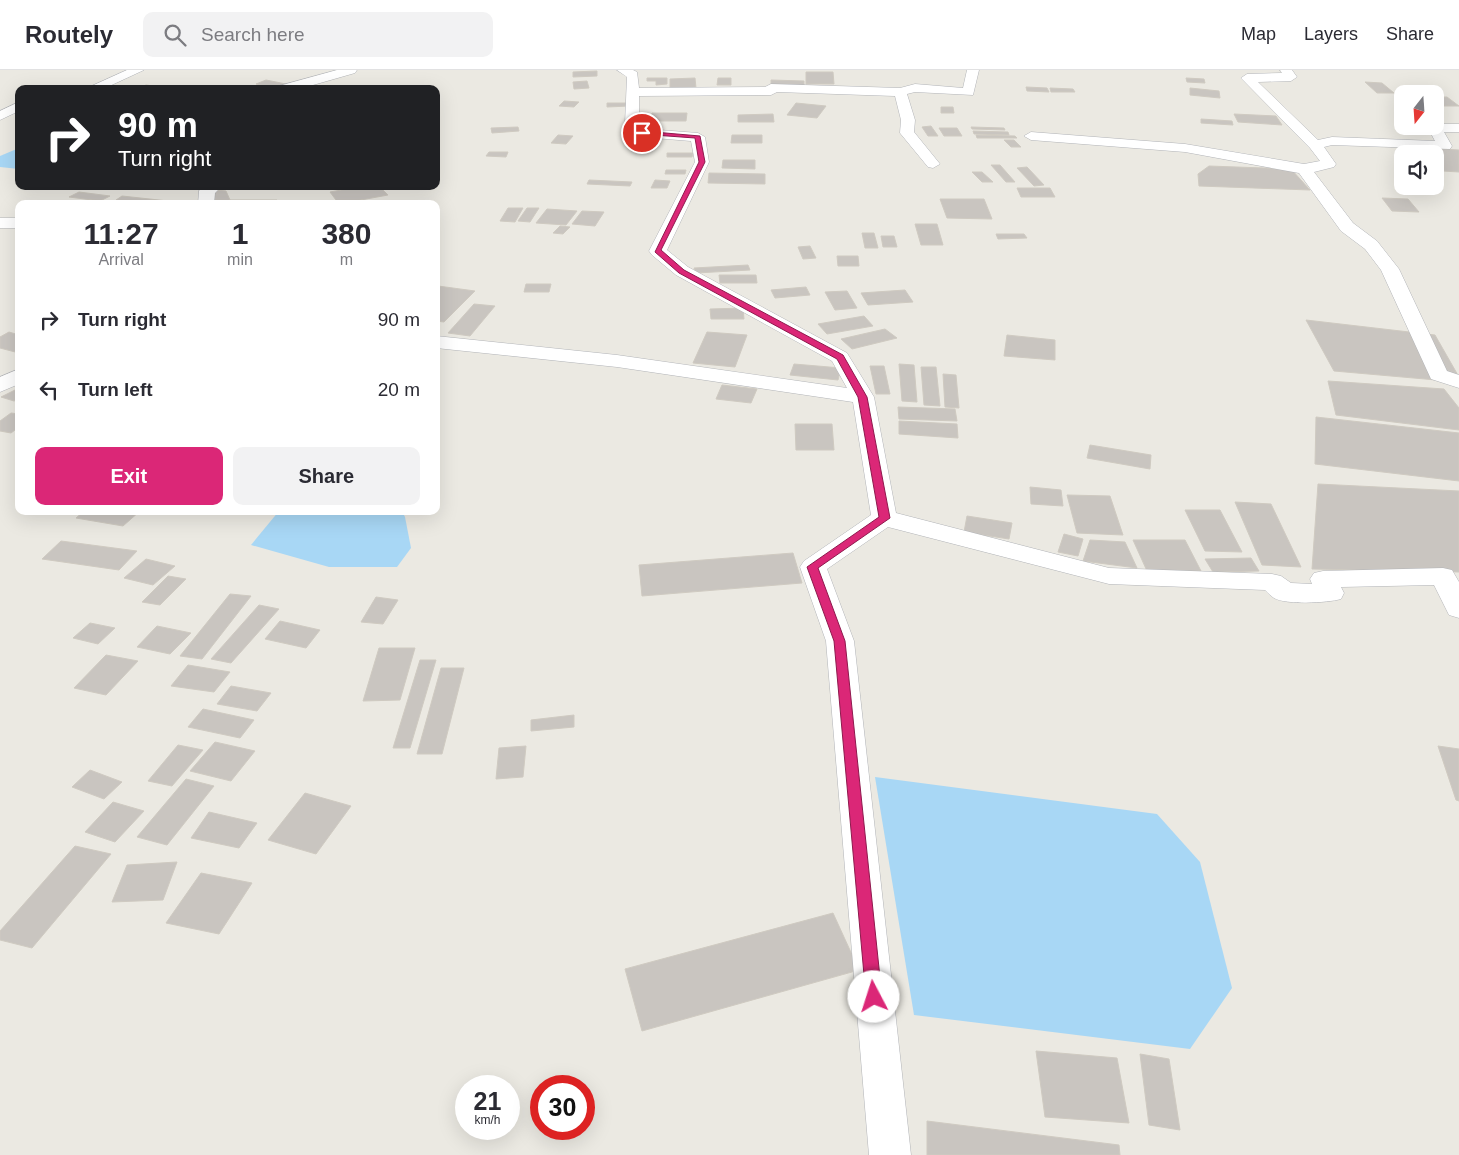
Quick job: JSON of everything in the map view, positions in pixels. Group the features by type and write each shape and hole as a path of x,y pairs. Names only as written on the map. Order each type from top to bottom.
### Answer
{"street":[{"path":"101,85 138,70"},
{"path":"298,85 351,70"},
{"path":"884,518 863,397 840,357 682,271 658,251 702,162 698,137 642,133 632,124 628,81 771,92 771,88 900,92 916,88 968,92 973,70"},
{"path":"1031,136 1185,148 1304,169 1328,164 1315,145 1247,78 1291,77 1286,70"},
{"path":"900,92 908,120 907,133 933,164"},
{"path":"0,116 15,108"},
{"path":"1315,145 1332,141 1445,146 1435,128 1459,128"},
{"path":"1304,169 1347,227 1371,245 1390,270 1438,375 1459,382"},
{"path":"0,224 15,224"},
{"path":"440,342 617,361 863,397"},
{"path":"0,386 15,377"},
{"path":"890,1155 840,641 812,567 884,518 1109,576 1272,582 1284,592 1331,593 1323,579 1444,576 1459,609"}],"water":[{"path":"15,150 15,169 0,167 0,156"},
{"path":"276,515 404,515 411,548 397,567 329,567 251,545"},
{"path":"875,777 1157,814 1200,862 1232,988 1190,1049 914,1015"}],"building":[{"path":"597,71 597,76 573,77 573,72"},
{"path":"806,72 833,72 834,84 806,84"},
{"path":"647,78 667,78 667,84 656,85 656,81 647,81"},
{"path":"695,78 696,88 670,88 670,79"},
{"path":"718,78 731,78 731,85 717,85"},
{"path":"1186,78 1204,79 1205,83 1187,82"},
{"path":"266,80 291,85 260,85 256,84"},
{"path":"771,80 804,81 804,86 771,85"},
{"path":"587,81 589,88 574,89 573,82"},
{"path":"1365,82 1382,83 1394,93 1377,93"},
{"path":"1026,87 1047,88 1049,92 1027,91"},
{"path":"1050,88 1073,89 1075,92 1051,92"},
{"path":"1190,88 1219,91 1220,98 1190,95"},
{"path":"1444,97 1447,97 1459,106 1444,106"},
{"path":"564,101 579,102 574,107 559,106"},
{"path":"607,103 629,103 629,106 607,107"},
{"path":"796,103 826,106 817,118 787,115"},
{"path":"941,107 953,107 954,113 941,113"},
{"path":"652,113 687,113 686,121 651,121"},
{"path":"773,114 774,122 738,122 738,115"},
{"path":"1234,114 1276,116 1282,125 1238,122"},
{"path":"1201,119 1232,121 1233,125 1201,123"},
{"path":"931,126 938,136 928,136 922,127"},
{"path":"518,127 519,131 492,133 491,128"},
{"path":"971,127 1004,128 1005,130 972,129"},
{"path":"939,128 957,128 962,136 944,136"},
{"path":"973,131 1008,132 1009,135 974,134"},
{"path":"558,135 573,136 566,144 551,143"},
{"path":"732,135 762,135 762,143 731,143"},
{"path":"976,135 1015,136 1017,138 977,138"},
{"path":"1004,140 1014,140 1021,147 1011,147"},
{"path":"1444,149 1459,150 1459,172 1444,171"},
{"path":"489,152 508,152 506,157 486,156"},
{"path":"667,153 693,153 692,157 667,157"},
{"path":"723,160 755,160 755,169 722,168"},
{"path":"991,165 1000,165 1015,182 1006,182"},
{"path":"1209,166 1291,169 1310,190 1199,186 1198,174"},
{"path":"1027,167 1044,185 1034,186 1017,168"},
{"path":"666,170 686,170 685,174 665,174"},
{"path":"972,172 982,172 993,182 982,182"},
{"path":"709,173 765,174 765,184 708,183"},
{"path":"589,180 632,182 630,186 587,184"},
{"path":"655,180 670,181 667,188 651,188"},
{"path":"1017,188 1050,188 1055,197 1021,197"},
{"path":"217,190 226,191 230,200 212,200 211,197"},
{"path":"341,190 383,190 388,195 361,200 336,200 330,192"},
{"path":"79,192 110,196 102,200 69,197"},
{"path":"122,196 159,200 116,200"},
{"path":"1382,198 1408,199 1419,212 1392,211"},
{"path":"940,199 984,199 992,219 947,218"},
{"path":"508,208 523,208 515,222 500,221"},
{"path":"527,208 539,208 530,222 518,221"},
{"path":"547,209 577,211 566,225 536,223"},
{"path":"582,211 604,212 595,226 572,224"},
{"path":"915,224 937,224 943,245 921,245"},
{"path":"560,226 570,227 563,234 553,233"},
{"path":"862,233 874,233 878,248 865,248"},
{"path":"996,234 1024,234 1027,238 998,239"},
{"path":"881,236 894,236 897,247 883,247"},
{"path":"810,246 816,258 803,259 798,247"},
{"path":"837,256 858,256 859,266 838,266"},
{"path":"748,265 750,270 696,273 694,268"},
{"path":"719,275 756,275 757,283 720,283"},
{"path":"526,284 551,284 549,292 524,292"},
{"path":"440,286 475,291 444,322 440,322"},
{"path":"806,287 810,295 775,298 771,290"},
{"path":"905,290 913,302 868,305 861,293"},
{"path":"847,291 857,308 835,310 825,292"},
{"path":"474,304 495,306 470,336 448,333"},
{"path":"743,308 744,319 711,319 710,309"},
{"path":"864,316 873,326 827,334 818,324"},
{"path":"1306,320 1435,335 1459,377 1459,382 1334,371"},
{"path":"885,329 897,338 852,349 841,339"},
{"path":"9,332 15,334 15,352 0,348 0,337"},
{"path":"707,332 747,335 735,367 693,363"},
{"path":"1007,335 1055,340 1055,360 1004,356"},
{"path":"794,364 841,368 838,380 790,375"},
{"path":"899,364 914,365 917,402 902,401"},
{"path":"870,366 884,366 890,394 876,394"},
{"path":"921,367 936,367 940,406 924,405"},
{"path":"943,374 956,375 959,408 945,407"},
{"path":"1328,381 1444,389 1459,408 1459,430 1336,415"},
{"path":"722,385 757,389 751,403 716,399"},
{"path":"15,390 15,401 1,397"},
{"path":"898,407 955,409 957,421 899,419"},
{"path":"11,413 15,414 15,430 11,433 0,431 0,421"},
{"path":"1316,417 1459,433 1459,481 1315,464"},
{"path":"899,421 957,424 958,438 899,434"},
{"path":"795,424 832,424 834,450 796,450"},
{"path":"1090,445 1151,455 1150,469 1087,458"},
{"path":"1318,484 1459,491 1459,572 1312,569"},
{"path":"1030,487 1061,490 1063,506 1031,504"},
{"path":"1067,495 1110,496 1123,535 1077,533"},
{"path":"1235,502 1271,504 1301,567 1262,565"},
{"path":"1185,510 1220,510 1242,552 1205,551"},
{"path":"79,515 135,515 123,526 76,518"},
{"path":"967,516 1012,523 1009,539 964,532"},
{"path":"1064,534 1083,539 1078,556 1058,552"},
{"path":"1090,540 1125,542 1137,568 1083,561"},
{"path":"1133,540 1185,540 1201,571 1147,571"},
{"path":"61,541 137,551 119,570 42,559"},
{"path":"793,553 802,583 642,596 639,565"},
{"path":"1251,558 1259,571 1213,572 1205,559"},
{"path":"146,559 175,566 153,585 124,578"},
{"path":"168,576 186,579 160,605 142,602"},
{"path":"230,594 251,596 202,659 180,656"},
{"path":"376,597 398,600 383,624 361,622"},
{"path":"259,605 279,609 231,663 211,659"},
{"path":"280,621 320,630 306,648 265,639"},
{"path":"90,623 115,628 98,644 73,638"},
{"path":"157,626 191,633 170,654 137,647"},
{"path":"379,648 415,648 400,700 363,701"},
{"path":"106,655 138,661 106,695 74,688"},
{"path":"420,660 436,660 410,748 393,748"},
{"path":"188,665 230,672 214,692 171,686"},
{"path":"441,668 464,668 442,754 417,754"},
{"path":"231,686 271,693 257,711 217,704"},
{"path":"203,709 254,720 240,738 188,727"},
{"path":"574,715 574,727 531,731 531,720"},
{"path":"215,742 255,751 231,781 190,771"},
{"path":"178,745 203,750 172,786 148,781"},
{"path":"526,746 523,777 496,779 499,748"},
{"path":"1438,746 1459,749 1459,801 1456,800"},
{"path":"90,770 122,782 104,799 72,787"},
{"path":"186,779 214,786 167,845 137,837"},
{"path":"305,793 351,806 316,854 268,840"},
{"path":"113,802 144,811 115,842 85,832"},
{"path":"209,812 257,823 239,848 191,838"},
{"path":"75,846 111,854 32,948 0,940 0,931"},
{"path":"177,862 163,900 112,902 127,865"},
{"path":"201,873 252,883 219,934 166,923"},
{"path":"833,913 859,970 642,1031 625,969"},
{"path":"1036,1051 1117,1058 1129,1123 1045,1117"},
{"path":"1140,1054 1169,1059 1180,1130 1149,1125"},
{"path":"927,1121 1119,1145 1120,1155 927,1155"}],"route":[{"path":"642,133 698,137 702,162 669,224 658,251 682,271 840,357 863,397 884,518 812,567 840,641 874,997"}]}
